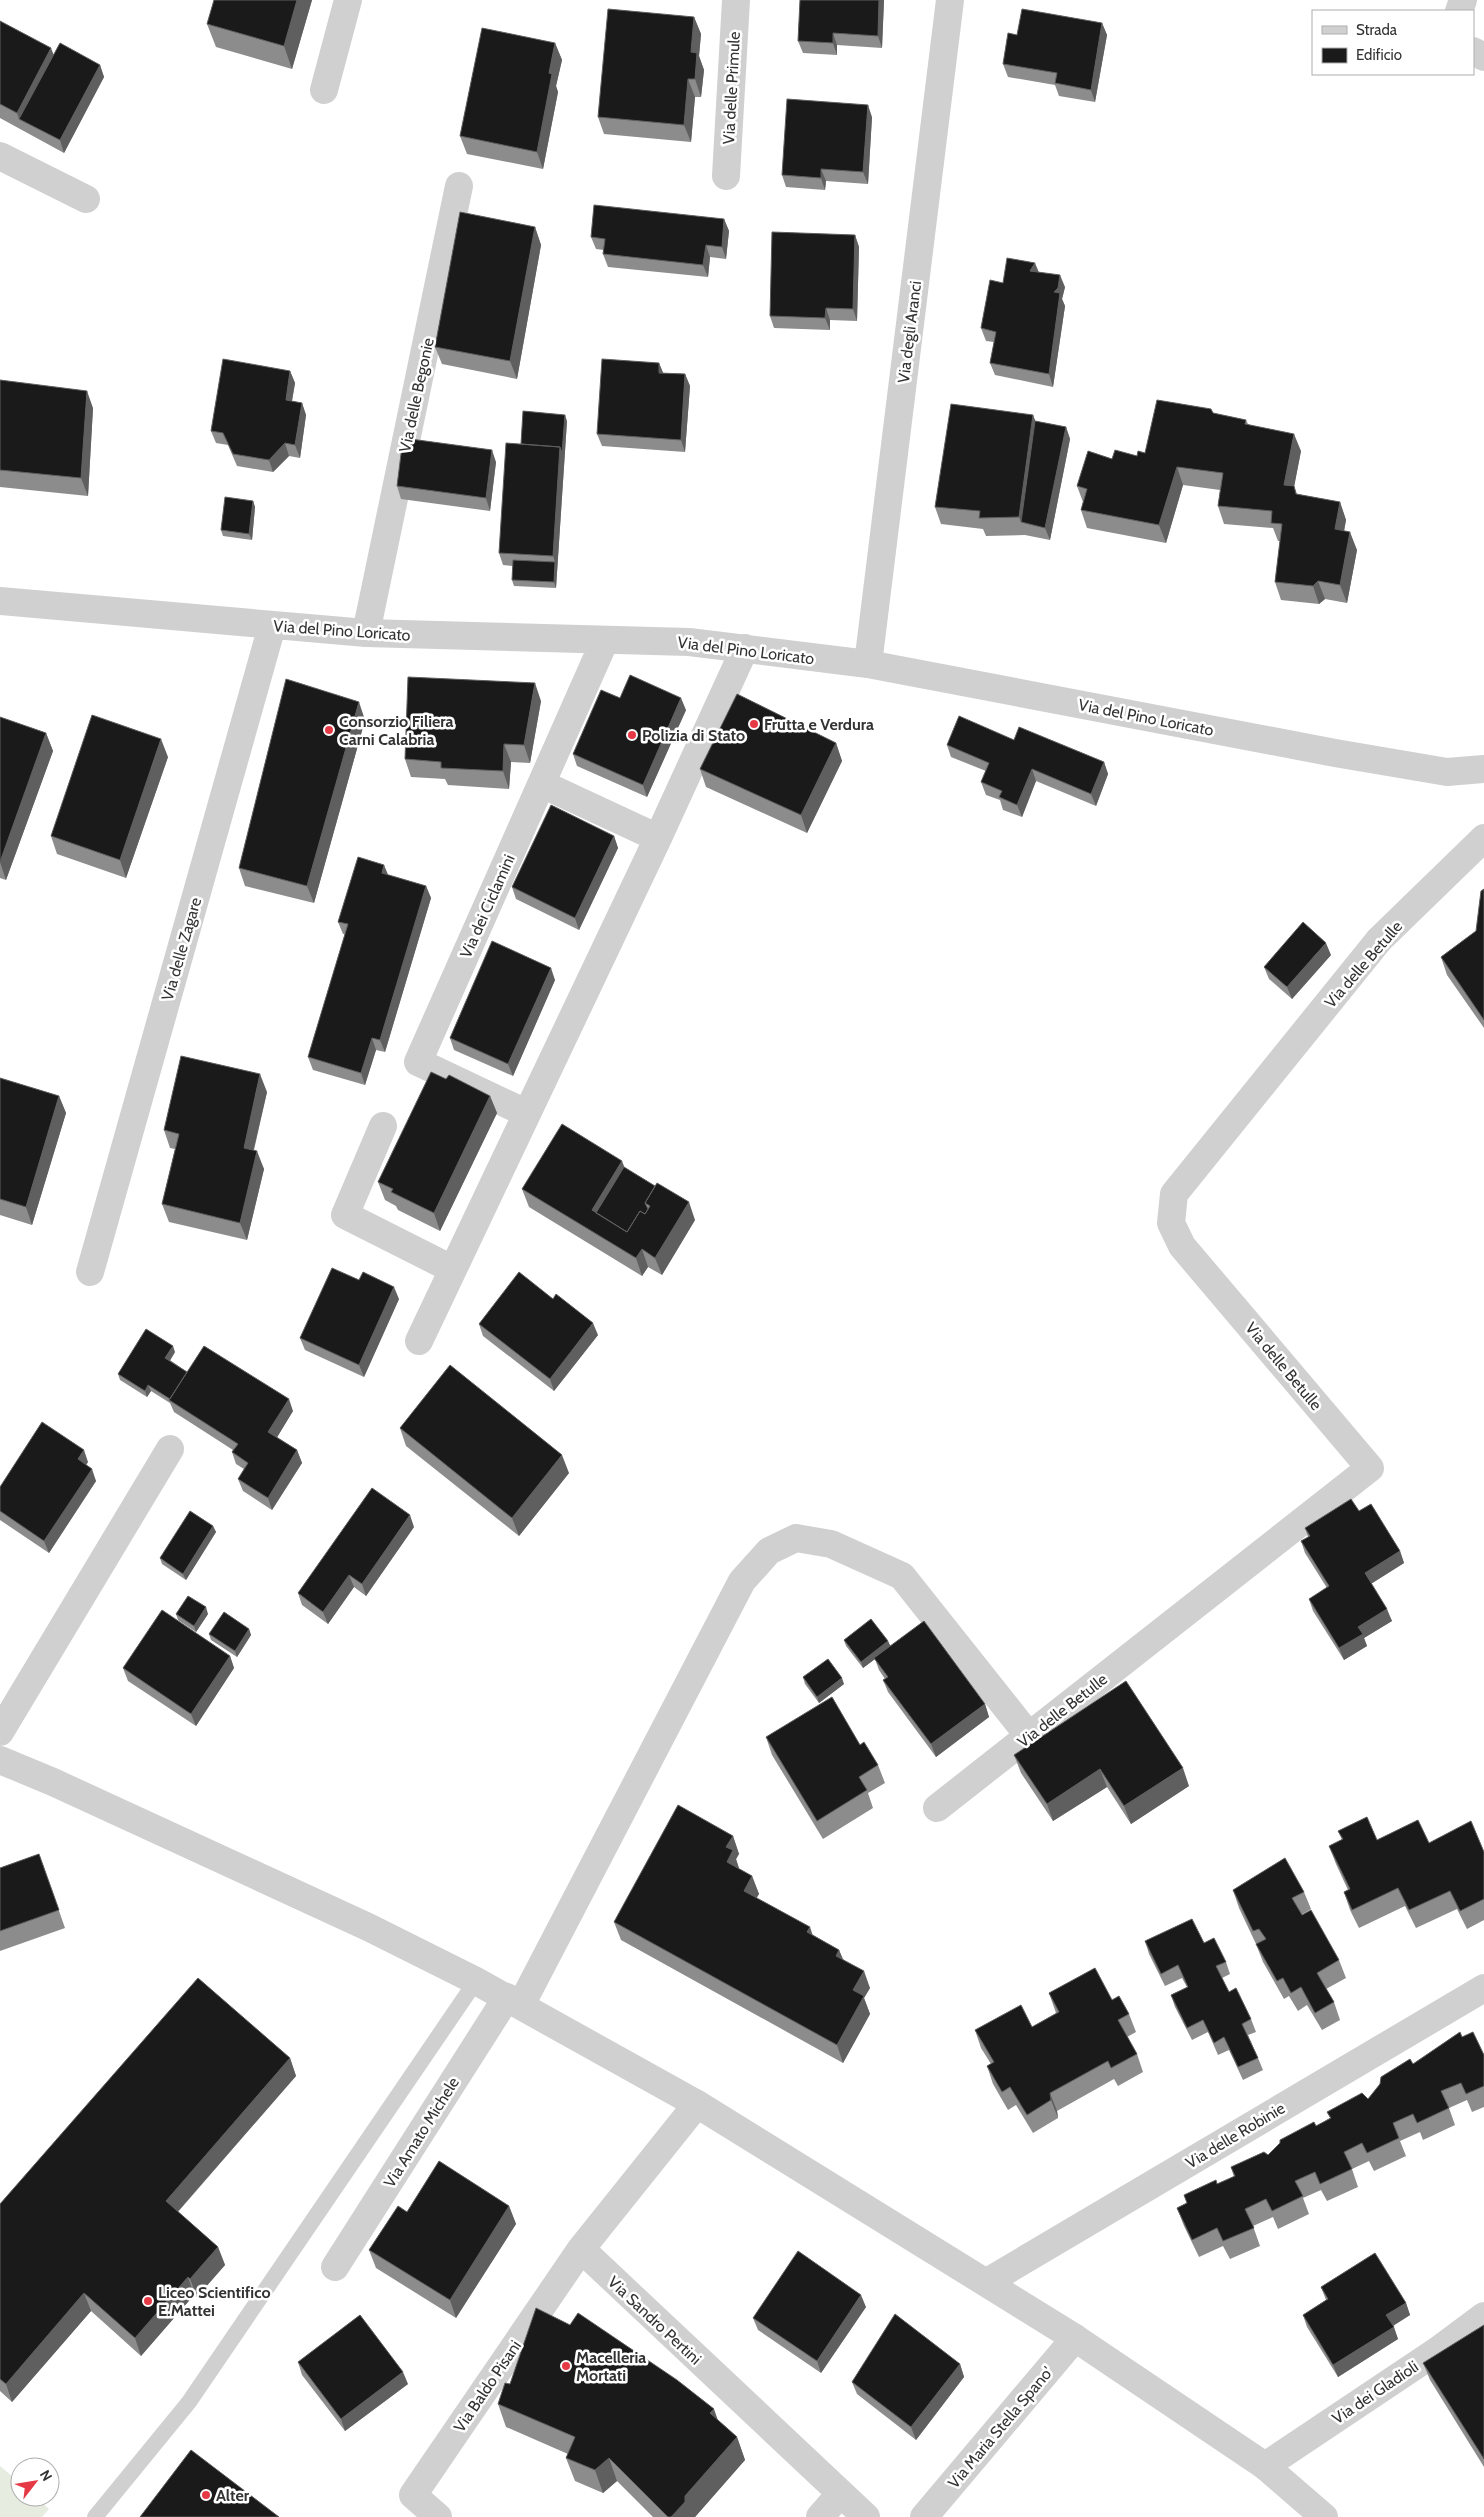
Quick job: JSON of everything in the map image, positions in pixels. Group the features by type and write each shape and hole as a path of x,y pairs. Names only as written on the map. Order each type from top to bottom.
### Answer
{"street":[{"path":"324,90 348,0"},
{"name":"Via delle Primule","path":"726,176 736,0"},
{"name":"Via degli Aranci","path":"868,664 950,0"},
{"path":"0,156 86,199"},
{"name":"Via delle Begonie","path":"366,633 460,186"},
{"name":"Via del Pino Loricato","path":"0,601 366,633 689,642 745,648 868,664 1447,772 1484,769"},
{"name":"Via delle Zagare","path":"90,1272 272,626"},
{"name":"Via dei Ciclamini","path":"526,1114 418,1062 605,640"},
{"path":"419,1341 658,838 745,648"},
{"path":"542,784 658,838"},
{"name":"Via delle Betulle","path":"937,1808 1370,1468 1182,1246 1171,1223 1174,1194 1379,940 1484,838"},
{"path":"383,1126 345,1214 452,1269"},
{"path":"0,1732 170,1449"},
{"name":"Via Amato Michele","path":"335,2267 514,2001 742,1581 769,1551 796,1538 831,1544 902,1576 1029,1736"},
{"path":"0,1760 53,1782 368,1927 514,2001 697,2104 1075,2338 1265,2466 1324,2517"},
{"name":"Via delle Robinie","path":"987,2282 1484,1988"},
{"path":"581,2249 697,2104"},
{"name":"Via Sandro Pertini","path":"581,2249 866,2517"},
{"name":"Via Baldo Pisani","path":"438,2517 413,2495 581,2249"},
{"name":"Via dei Gladioli","path":"1265,2466 1437,2351 1484,2316"},
{"name":"Via Maria Stella Spano'","path":"924,2517 1075,2338"},
{"path":"820,2517 840,2494"}],"lane":[{"path":"95,2517 189,2402 476,1981"}],"shaded area":[{"path":"0,2466 10,2474 10,2507 47,2507 49,2509 42,2517 0,2517"}],"building":[{"path":"214,0 297,0 284,46 207,24"},
{"path":"800,0 879,0 878,36 833,33 833,43 798,41"},
{"path":"608,9 694,17 691,52 697,53 695,79 688,79 684,125 598,117"},
{"path":"1022,9 1102,23 1091,90 1055,83 1057,73 1003,64 1008,33 1017,35"},
{"path":"0,21 51,48 17,113 0,104"},
{"path":"482,28 555,43 549,73 552,74 537,152 460,136"},
{"path":"60,43 100,65 60,140 19,119"},
{"path":"787,99 868,105 863,172 821,169 821,178 782,175"},
{"path":"594,205 724,219 722,247 706,245 703,265 603,254 605,239 591,237"},
{"path":"460,212 535,227 510,361 435,347"},
{"path":"772,232 855,235 853,309 826,308 825,318 770,316"},
{"path":"1007,258 1035,263 1030,271 1060,275 1058,288 1054,292 1060,293 1049,374 990,363 996,332 981,328 990,280 1003,283"},
{"path":"223,359 290,371 286,400 302,403 295,445 285,443 269,460 233,454 223,433 211,431"},
{"path":"602,359 659,363 659,373 685,374 681,440 597,434"},
{"path":"0,380 87,391 81,478 0,470"},
{"path":"1157,400 1211,409 1213,413 1246,420 1245,424 1294,434 1284,485 1294,486 1296,494 1340,502 1335,529 1350,532 1340,585 1318,581 1313,586 1275,582 1282,524 1271,523 1272,511 1218,506 1223,473 1177,467 1159,525 1081,510 1087,489 1077,486 1088,451 1112,459 1115,450 1137,456 1138,451 1145,453"},
{"path":"951,404 1033,415 1019,517 979,518 980,511 935,507"},
{"path":"523,411 565,415 562,453 560,447 521,444"},
{"path":"1035,421 1066,427 1045,528 1021,522"},
{"path":"403,438 492,450 486,498 397,486"},
{"path":"506,443 560,447 553,556 499,553"},
{"path":"225,497 253,501 249,534 221,530"},
{"path":"513,560 555,562 554,582 512,580"},
{"path":"630,675 681,698 643,785 573,754 601,690 620,698"},
{"path":"408,677 535,683 524,745 504,744 503,771 441,768 441,762 405,759"},
{"path":"286,679 359,702 307,886 239,868"},
{"path":"737,694 836,743 801,815 700,769"},
{"path":"92,715 161,739 120,860 51,836"},
{"path":"959,716 1014,740 1019,727 1104,762 1091,794 1032,769 1017,805 999,797 1002,791 981,782 989,763 947,745"},
{"path":"0,717 46,733 0,862"},
{"path":"551,805 614,836 575,918 512,887"},
{"path":"358,857 384,865 382,873 426,886 380,1040 372,1038 361,1073 308,1057 348,924 338,922"},
{"path":"1484,889 1484,1020 1441,957 1476,931 1481,891"},
{"path":"1303,922 1326,943 1287,987 1264,967"},
{"path":"492,941 551,968 508,1064 450,1038"},
{"path":"181,1056 260,1074 244,1148 257,1151 240,1223 162,1204 179,1134 164,1130"},
{"path":"431,1072 446,1079 449,1075 490,1096 434,1213 391,1192 393,1189 378,1182"},
{"path":"0,1078 59,1096 26,1207 0,1199"},
{"path":"562,1124 622,1161 592,1210 627,1232 640,1211 645,1214 650,1206 645,1203 657,1183 689,1202 655,1258 642,1249 636,1258 522,1189"},
{"path":"624,1167 655,1186 645,1203 648,1209 645,1214 640,1211 627,1232 596,1213"},
{"path":"332,1268 359,1280 363,1272 394,1287 359,1365 300,1338"},
{"path":"519,1272 553,1299 556,1294 593,1323 550,1379 479,1324"},
{"path":"146,1329 173,1346 165,1358 187,1372 170,1399 148,1385 145,1391 118,1374"},
{"path":"204,1346 289,1399 268,1432 297,1450 268,1498 238,1479 248,1463 232,1452 238,1444 169,1400"},
{"path":"450,1365 562,1455 512,1518 400,1428"},
{"path":"42,1422 84,1450 78,1459 92,1469 44,1541 0,1511 0,1487"},
{"path":"372,1488 410,1515 362,1584 349,1575 323,1612 298,1593"},
{"path":"1351,1499 1359,1511 1371,1504 1400,1551 1365,1573 1387,1609 1358,1627 1363,1634 1339,1648 1309,1599 1329,1586 1301,1541 1310,1536 1305,1528"},
{"path":"190,1511 213,1526 183,1574 160,1558"},
{"path":"188,1596 206,1607 194,1626 176,1614"},
{"path":"162,1610 230,1656 191,1714 123,1668"},
{"path":"224,1612 249,1629 235,1651 209,1634"},
{"path":"871,1619 888,1641 861,1662 844,1640"},
{"path":"924,1621 985,1704 931,1744 883,1680 888,1677 874,1658"},
{"path":"828,1659 842,1678 817,1697 803,1677"},
{"path":"1126,1681 1183,1768 1124,1806 1100,1769 1047,1804 1014,1755"},
{"path":"832,1697 860,1745 864,1742 878,1765 859,1777 867,1790 817,1821 766,1737"},
{"path":"678,1805 733,1836 726,1847 733,1850 727,1862 752,1876 744,1891 810,1927 807,1932 839,1950 836,1956 864,1971 853,1990 864,1996 837,2045 614,1922"},
{"path":"1367,1817 1377,1840 1418,1820 1429,1843 1471,1821 1484,1852 1484,1899 1460,1911 1450,1891 1409,1910 1398,1888 1352,1910 1344,1892 1350,1889 1329,1846 1343,1839 1338,1831"},
{"path":"39,1854 59,1910 0,1931 0,1868"},
{"path":"1285,1858 1304,1892 1292,1898 1302,1915 1311,1910 1339,1960 1317,1973 1334,2002 1315,2013 1301,1987 1291,1993 1283,1978 1277,1981 1256,1944 1266,1939 1259,1929 1253,1931 1233,1890"},
{"path":"1192,1919 1204,1943 1214,1938 1226,1962 1216,1966 1229,1992 1236,1988 1251,2019 1242,2024 1258,2058 1238,2067 1224,2037 1214,2043 1203,2020 1187,2028 1171,1995 1188,1987 1178,1965 1161,1974 1145,1941"},
{"path":"1095,1968 1112,2000 1119,1996 1129,2014 1118,2020 1137,2054 1111,2068 1108,2061 1050,2093 1051,2100 1027,2115 1010,2087 1002,2092 987,2066 994,2062 975,2030 1021,2005 1032,2027 1059,2012 1049,1993"},
{"path":"198,1978 290,2058 166,2201 218,2247 190,2279 188,2277 135,2338 84,2293 6,2384 0,2379 0,2204"},
{"path":"1460,2032 1462,2037 1473,2032 1484,2055 1484,2086 1466,2094 1461,2083 1441,2091 1449,2108 1417,2123 1413,2114 1393,2123 1399,2138 1367,2153 1362,2143 1344,2152 1352,2169 1320,2184 1315,2172 1295,2181 1303,2196 1272,2211 1266,2199 1245,2209 1254,2228 1223,2241 1217,2228 1192,2240 1177,2208 1187,2203 1184,2195 1216,2180 1217,2184 1235,2176 1231,2167 1264,2152 1268,2155 1280,2143 1280,2140 1314,2122 1316,2126 1331,2118 1327,2112 1362,2093 1368,2099 1380,2084 1381,2077 1410,2059 1413,2064"},
{"path":"439,2161 509,2206 450,2300 369,2250 398,2206 407,2212"},
{"path":"798,2251 861,2295 817,2361 753,2318"},
{"path":"1375,2253 1406,2303 1386,2315 1394,2327 1333,2365 1303,2315 1328,2299 1321,2287"},
{"path":"536,2308 570,2325 578,2313 677,2380 714,2409 710,2413 737,2437 685,2496 685,2502 671,2517 668,2517 609,2458 595,2470 566,2458 575,2437 498,2404 505,2383 510,2384"},
{"path":"895,2314 960,2364 911,2427 852,2382"},
{"path":"360,2315 403,2372 341,2419 298,2362"},
{"path":"1484,2325 1484,2459 1423,2363"},
{"path":"191,2450 279,2517 140,2517"}],"place":[{"name":"Frutta e Verdura","path":"754,724"},
{"name":"Consorzio Filiera Carni Calabria","path":"329,730"},
{"name":"Polizia di Stato","path":"632,735"},
{"name":"Liceo Scientifico E.Mattei","path":"148,2301"},
{"name":"Macelleria Mortati","path":"566,2366"},
{"name":"Alter","path":"206,2495"}]}
